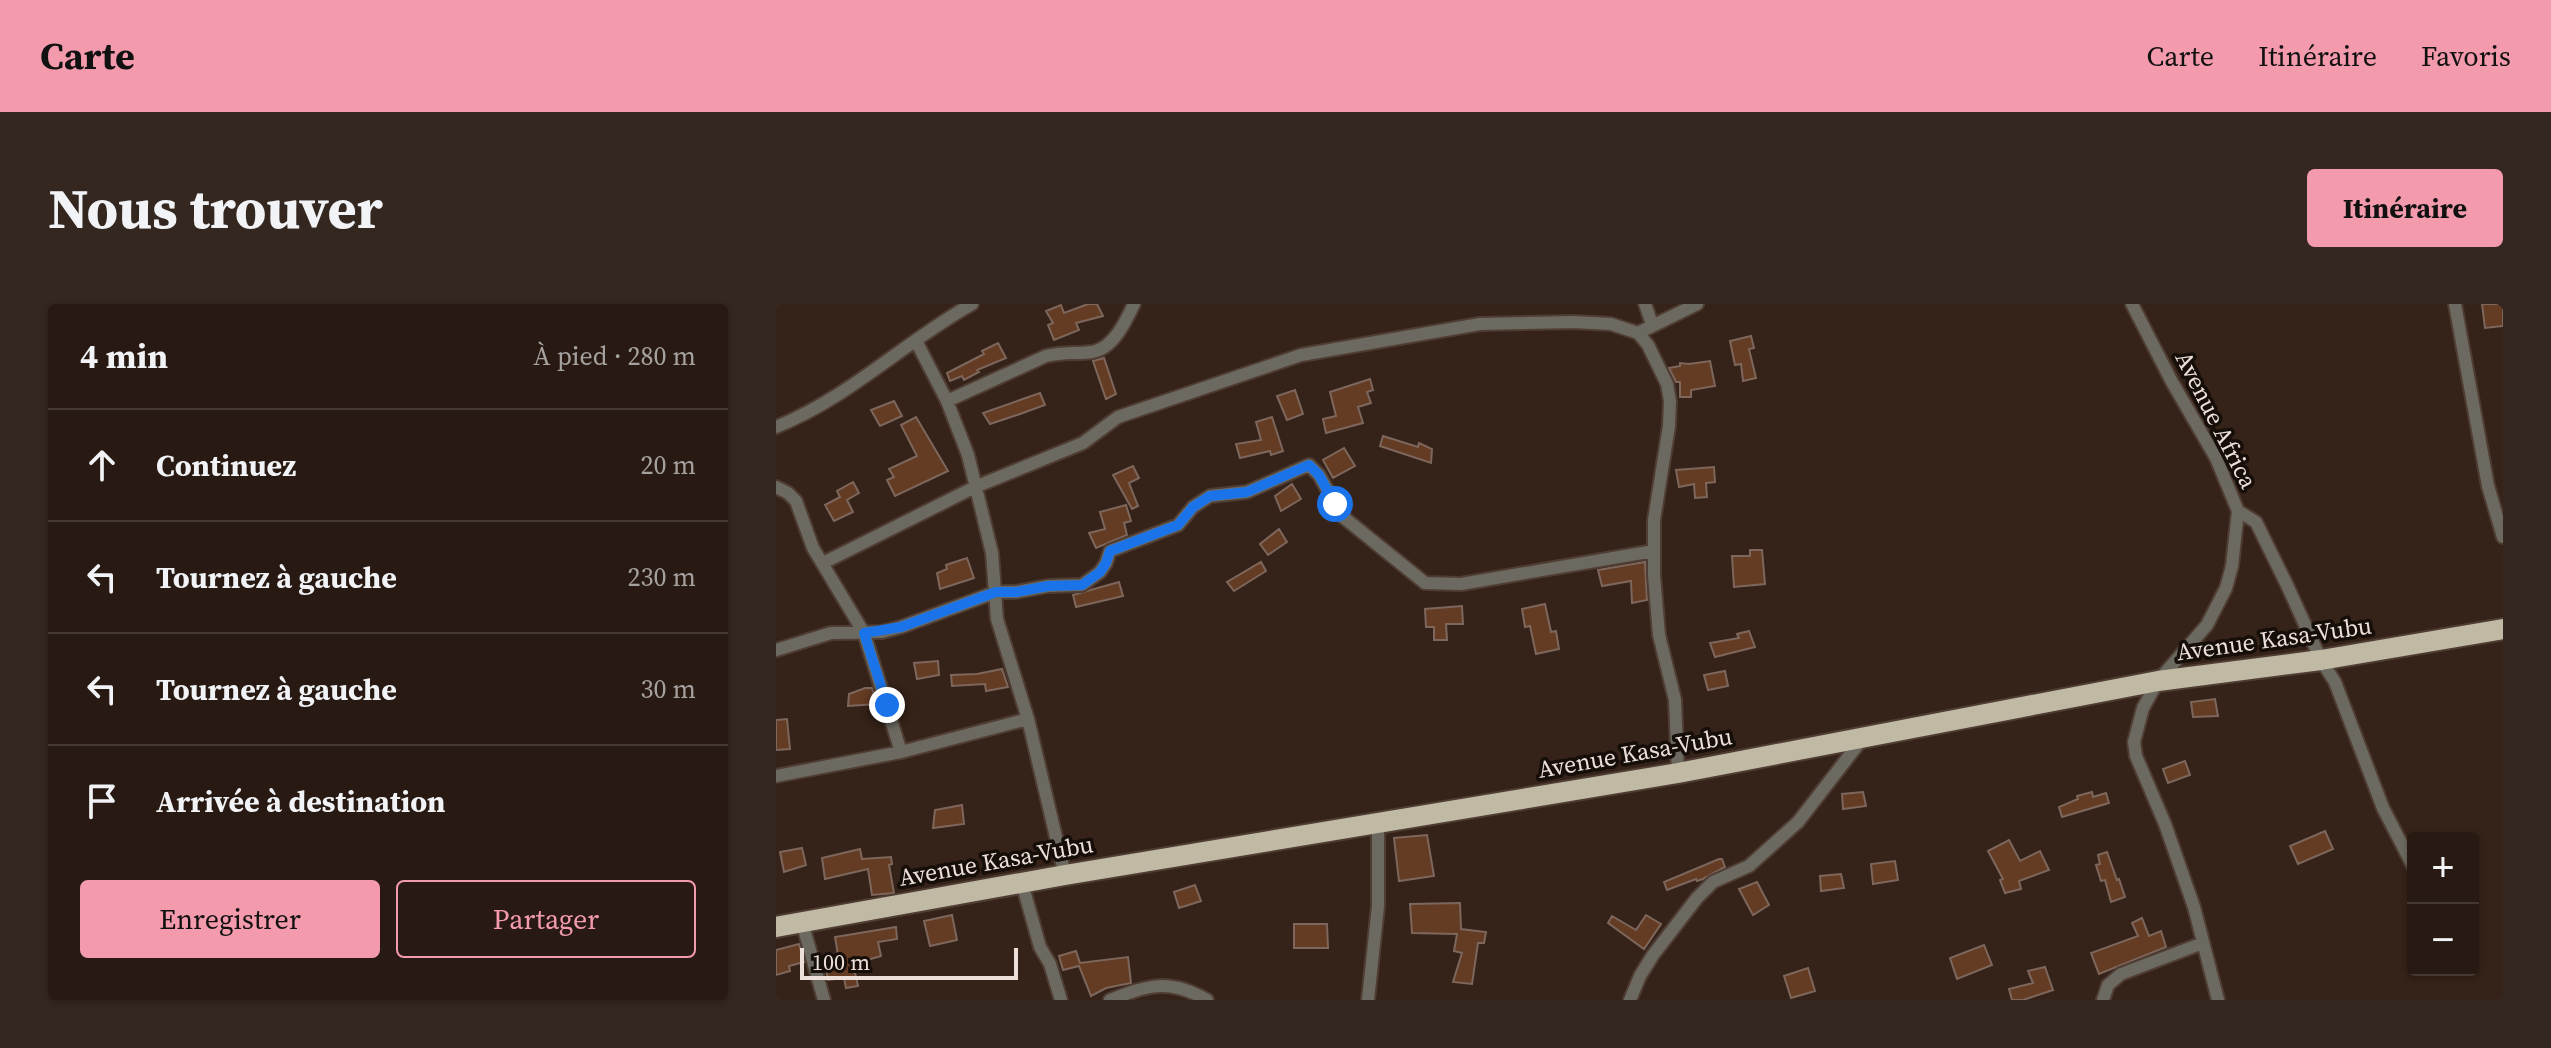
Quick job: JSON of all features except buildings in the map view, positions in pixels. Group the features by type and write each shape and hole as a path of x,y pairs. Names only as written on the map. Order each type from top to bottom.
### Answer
{"highway":[{"name":"Avenue Kasa-Vubu","path":"776,927 1065,875 1678,773 2158,681 2321,660 2503,629"}],"street":[{"path":"776,427 838,397 972,304"},
{"path":"947,401 1046,356 1100,350 1119,332 1134,304"},
{"path":"1645,304 1652,324"},
{"path":"1638,333 1697,304"},
{"name":"Avenue Africa","path":"2132,304 2216,458 2238,511 2232,566 2217,609 2207,625 2158,681 2143,708 2134,742 2136,756 2165,824 2194,907 2218,1000"},
{"path":"2455,304 2488,486 2503,537"},
{"path":"823,563 975,487 1083,443 1118,417 1301,355 1480,324 1611,324 1638,333 1648,345 1667,384 1670,401 1669,426 1655,508 1655,611 1675,700 1678,773"},
{"path":"916,341 947,401 968,455 992,553 997,619 1028,719 1065,875"},
{"path":"776,650 831,633 864,633 901,627 996,592 1082,585 1100,572 1110,551 1178,525 1202,500 1221,493 1247,492 1309,465 1319,475 1342,516 1425,583 1461,584 1654,551"},
{"path":"776,487 796,501 813,548 864,633 901,752"},
{"path":"2238,511 2256,522 2321,660 2335,682 2383,808 2407,854"},
{"path":"776,776 901,752 1028,719"},
{"path":"1630,1000 1653,955 1697,898 1713,882 1749,866 1798,822 1864,738"},
{"path":"1368,1000 1378,906 1378,823"},
{"path":"1022,883 1042,954 1050,964 1061,1000"},
{"path":"802,922 824,1000"},
{"path":"2103,1000 2108,985 2121,974 2203,943"},
{"path":"1110,1000 1167,984 1207,1000"}],"route":[{"path":"887,705 864,633 882,632 926,620 996,592 1082,585 1100,572 1110,551 1178,525 1202,500 1221,493 1247,492 1300,467 1312,465 1335,504"}]}
